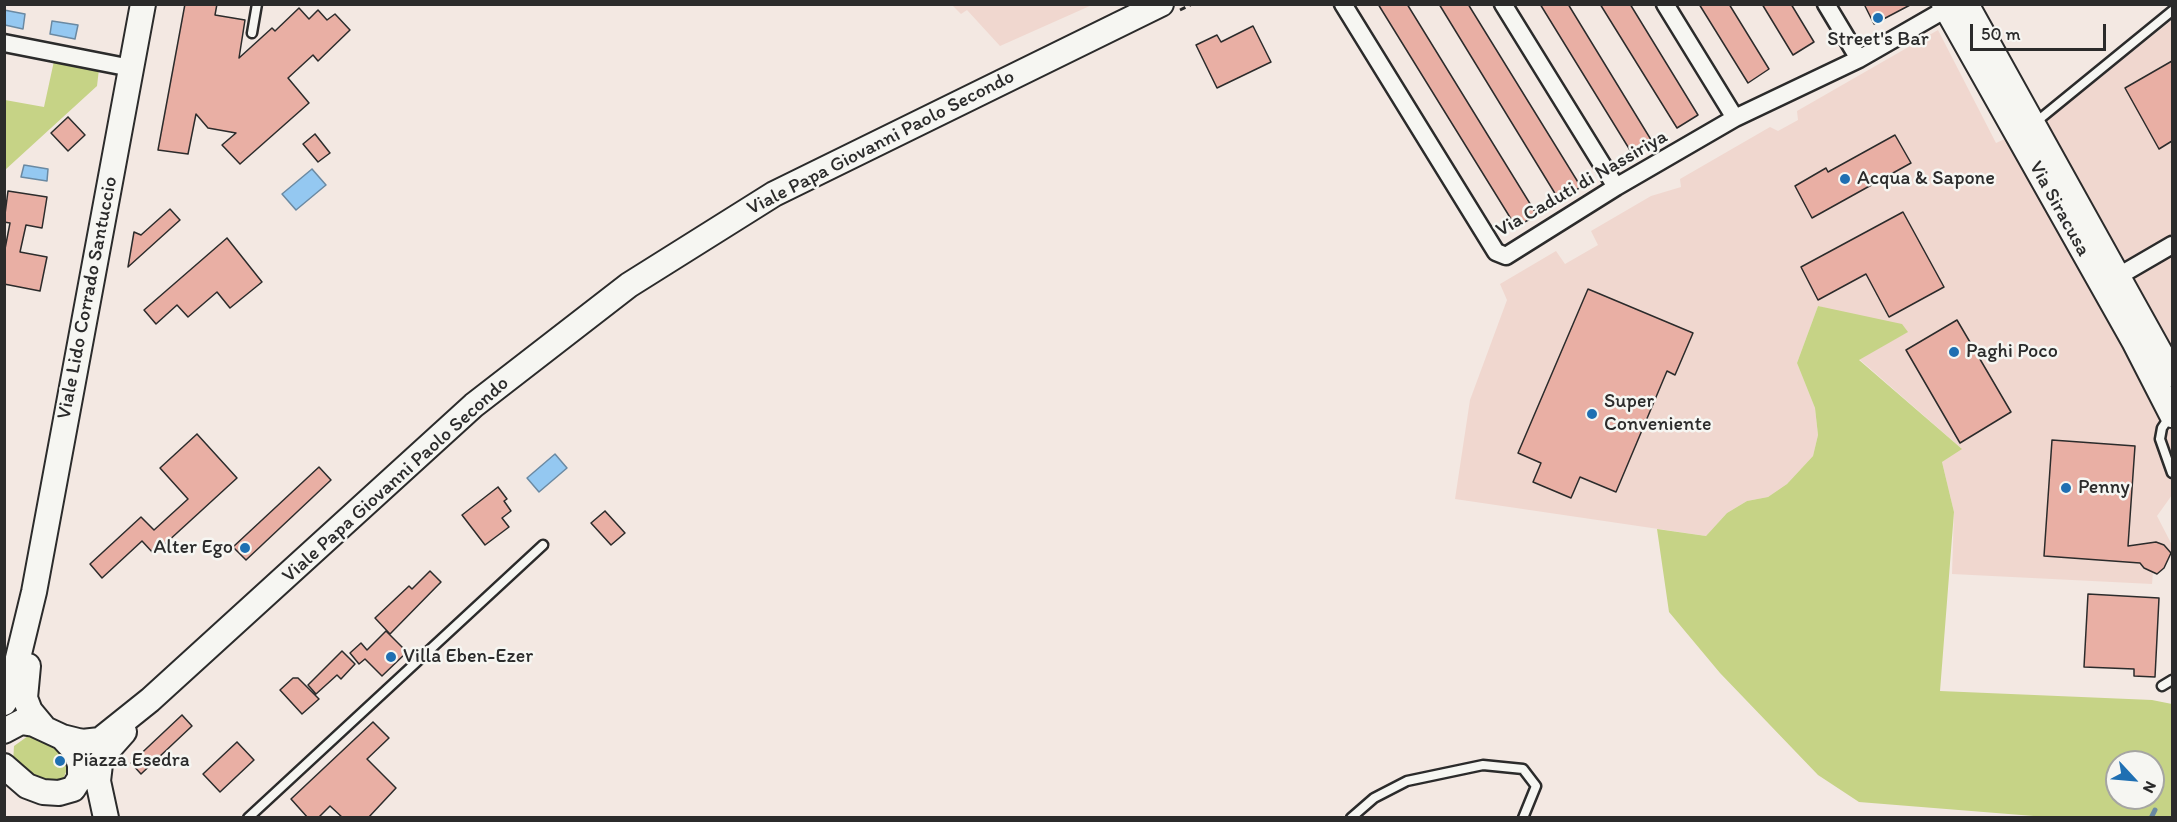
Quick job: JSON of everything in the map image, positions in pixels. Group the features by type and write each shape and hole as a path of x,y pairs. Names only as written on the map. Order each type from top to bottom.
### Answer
{"street":[{"name":"Viale Lido Corrado Santuccio","path":"34,592 143,4"},
{"name":"Via Caduti di Nassiriya","path":"1343,4 1496,252 1506,256 1616,187 1735,118 1859,59 1952,6"},
{"path":"1503,4 1616,187"},
{"path":"1665,4 1735,118"},
{"path":"1826,4 1859,59"},
{"name":"Via Siracusa","path":"1952,6 2033,124 2172,375"},
{"name":"Via Siracusa","path":"1952,6 2172,414"},
{"name":"Viale Papa Giovanni Paolo Secondo","path":"150,700 474,405 629,285 774,194 1169,8"},
{"path":"4,43 131,68"},
{"path":"2117,277 2172,245"},
{"path":"4,703 9,695 34,592"},
{"path":"34,592 25,698 30,711 97,773 106,818"},
{"path":"10,723 61,739 82,742 100,740 150,700"},
{"path":"4,766 27,786 43,792 66,791 97,773 108,750 150,700"},
{"path":"61,739 81,765 80,778 66,791"},
{"path":"66,791 88,806 98,818"}],"lane":[{"path":"252,33 257,4"},
{"path":"2033,124 2172,11"},
{"path":"2172,414 2162,428 2160,439 2172,473"},
{"path":"248,818 543,545"},
{"path":"256,818 405,681 401,678"},
{"path":"2162,686 2172,680"},
{"path":"1351,818 1374,798 1407,782 1484,765 1522,769 1536,786 1523,818"}],"path":[{"path":"1169,8 1192,4"}],"shaded area":[{"path":"952,5 1092,5 1000,46 967,10 961,14"},
{"path":"2172,20 2172,495 2157,516 2172,545 2171,553 2139,560 2144,568 2153,572 2152,584 1952,574 1954,512 1942,462 1961,448 1859,359 1907,332 1818,306 1797,363 1815,408 1818,435 1813,456 1787,484 1768,497 1747,501 1727,513 1706,536 1455,499 1470,400 1507,300 1500,284 1556,251 1565,264 1598,245 1591,231 1651,196 1681,187 1680,179 1770,127 1778,131 1798,120 1797,111 1938,30 1996,143 2047,120"}],"green space":[{"path":"54,61 99,69 97,86 5,170 5,100 44,107"},
{"path":"1818,306 1902,324 1908,332 1859,360 1962,449 1942,462 1954,512 1940,691 2152,700 2172,704 2172,817 2046,817 1859,802 1818,775 1720,673 1669,612 1657,529 1706,536 1727,513 1747,501 1768,497 1787,484 1813,456 1818,435 1815,408 1797,363"},
{"path":"28,736 48,742 63,753 68,767 64,777 56,783 49,786 13,763 14,746"}],"water":[{"path":"4,10 25,14 23,29 5,25"},
{"path":"52,21 78,25 75,39 50,34"},
{"path":"24,165 48,169 47,181 21,177"},
{"path":"312,169 326,185 296,210 282,194"},
{"path":"555,454 567,468 539,492 527,478"}],"building":[{"path":"185,4 217,4 215,15 245,20 239,58 272,28 275,31 299,8 309,19 318,10 327,20 335,14 350,30 318,61 313,55 288,78 309,103 240,164 222,145 236,133 208,128 196,114 188,154 158,150"},
{"path":"1378,4 1407,4 1537,215 1516,227"},
{"path":"1439,4 1468,4 1581,187 1559,200"},
{"path":"1540,4 1568,4 1653,143 1633,155"},
{"path":"1600,4 1630,4 1698,115 1677,128"},
{"path":"1699,4 1729,4 1769,69 1748,83"},
{"path":"1762,4 1791,4 1814,42 1793,55"},
{"name":"Street's Bar","path":"1864,4 1912,4 1874,24"},
{"path":"1253,26 1271,62 1217,88 1196,45 1217,35 1221,42"},
{"path":"2172,61 2172,141 2159,149 2125,88"},
{"path":"68,117 85,135 68,151 51,133"},
{"path":"315,134 330,153 318,162 303,144"},
{"name":"Acqua & Sapone","path":"1895,135 1911,163 1812,218 1795,186 1826,168 1828,172"},
{"path":"8,191 47,197 42,228 26,225 20,252 47,257 40,291 4,284 4,254 10,223 4,222"},
{"path":"170,209 180,220 128,267 134,232 141,235"},
{"path":"1903,212 1944,287 1889,317 1866,274 1818,300 1801,267"},
{"path":"227,238 262,282 230,308 217,292 188,317 177,305 156,324 144,310"},
{"name":"Super Conveniente","path":"1588,289 1693,333 1675,375 1667,371 1616,492 1580,477 1571,498 1533,482 1541,463 1518,453"},
{"path":"1957,320 2011,412 1960,443 1906,350"},
{"path":"197,434 237,478 154,554 142,541 102,578 90,564 141,517 154,530 188,499 160,468"},
{"path":"2052,440 2135,446 2128,546 2156,542 2164,545 2171,553 2164,568 2157,574 2144,568 2140,563 2044,556"},
{"path":"319,467 331,480 246,560 233,547"},
{"path":"498,487 507,499 504,501 511,511 502,518 509,527 485,545 462,515"},
{"path":"605,511 625,533 611,545 591,523"},
{"path":"430,571 441,582 390,634 375,618 409,586 412,589"},
{"path":"2088,594 2159,598 2155,677 2134,676 2134,669 2084,667"},
{"path":"386,631 407,652 382,676 365,659 359,664 350,653 361,643 367,650"},
{"path":"342,651 355,664 341,679 337,675 316,694 308,685"},
{"path":"293,678 298,678 319,699 302,714 280,690"},
{"path":"182,715 192,726 141,774 131,763"},
{"path":"373,722 389,738 367,759 396,788 368,818 343,818 330,806 318,818 308,818 291,799"},
{"path":"237,742 254,760 220,792 203,774"}],"waterway":[{"path":"2151,818 2155,810"}],"place":[{"name":"Street's Bar","path":"1878,18"},
{"name":"Acqua & Sapone","path":"1845,179"},
{"name":"Paghi Poco","path":"1954,352"},
{"name":"Super Conveniente","path":"1592,414"},
{"name":"Penny","path":"2066,488"},
{"name":"Alter Ego","path":"245,548"},
{"name":"Villa Eben-Ezer","path":"391,657"},
{"name":"Piazza Esedra","path":"60,761"}]}
